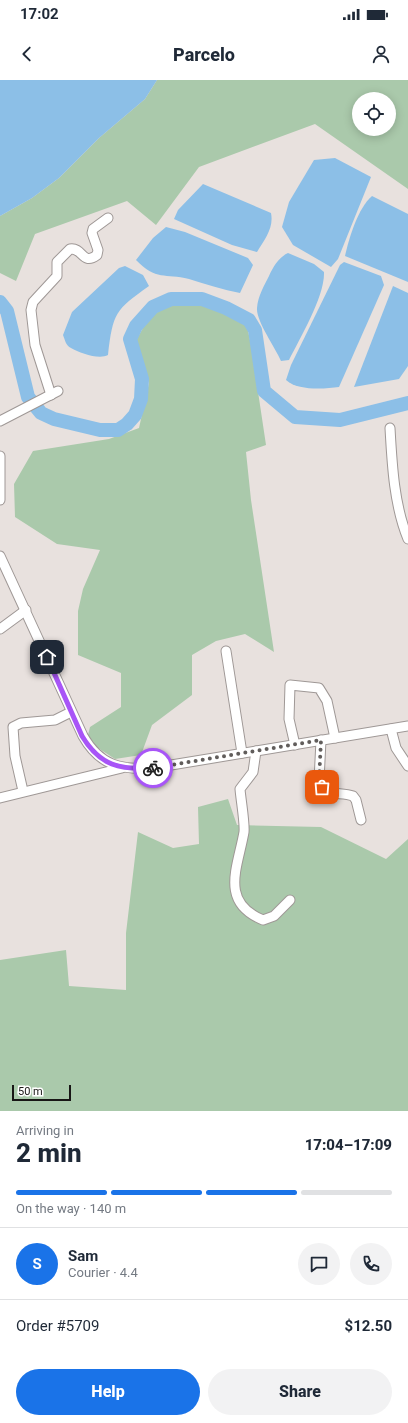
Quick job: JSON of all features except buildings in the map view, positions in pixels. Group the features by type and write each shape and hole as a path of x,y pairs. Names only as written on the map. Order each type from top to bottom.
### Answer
{"street":[{"path":"0,421 52,394 34,341 30,310 33,302 57,276 57,262 70,249 76,249 88,259 92,259 98,255 98,250 92,233 93,230 108,218"},
{"path":"390,428 396,492 401,518 408,539"},
{"path":"0,456 0,500"},
{"path":"0,556 26,610 71,712 90,749 102,759 122,768"},
{"path":"0,629 26,610"},
{"path":"226,651 242,753"},
{"path":"295,745 289,719 288,702 290,685 319,688 327,701 335,738"},
{"path":"23,791 16,761 12,727 21,723 55,720 71,712"},
{"path":"0,798 23,791 122,768 153,768 408,726"},
{"path":"391,729 396,748 408,766"},
{"path":"321,740 319,781 327,792 353,796 356,800 361,820"},
{"path":"256,751 254,772 240,789 244,831 234,878 236,894 242,905 251,915 263,920 274,916 290,900"}],"green space":[{"path":"157,80 408,80 408,189 315,124 199,167 156,225 127,201 35,234 16,281 0,273 0,216 32,198 59,178 99,138 145,99"},
{"path":"198,303 221,311 247,326 266,445 246,452 251,500 274,652 245,634 216,641 192,655 192,695 152,725 141,755 115,759 95,746 88,735 90,727 121,707 121,673 78,655 78,611 83,589 100,550 57,544 15,517 14,484 33,451 109,439 139,428 149,383 134,344 148,319 167,305"},
{"path":"228,799 237,825 321,827 386,859 408,839 408,1111 0,1111 0,960 66,950 69,986 126,990 126,933 138,832 173,848 199,844 198,807"}],"water":[{"path":"0,80 157,80 145,99 99,138 59,178 32,198 0,216"},
{"path":"335,158 371,177 338,259 331,267 293,245 282,227 289,202 314,160"},
{"path":"203,184 271,213 272,218 270,229 257,252 232,245 174,219 178,210"},
{"path":"372,196 408,214 408,282 345,256 358,216 362,208"},
{"path":"166,227 185,232 248,258 253,265 240,293 181,277 155,274 143,267 136,260 153,238"},
{"path":"288,253 314,264 324,272 323,282 316,305 305,329 289,360 281,361 259,320 257,308 263,287 272,269 279,260"},
{"path":"344,262 381,276 384,285 339,387 304,388 291,384 286,380 291,365 340,265"},
{"path":"125,266 143,275 149,286 122,307 114,321 108,355 100,357 90,355 69,347 63,335 72,312 119,268"},
{"path":"393,286 408,293 408,366 399,379 354,387"}],"waterway":[{"path":"0,302 7,311 28,397 41,413 54,419 100,430 118,430 127,424 135,415 141,399 142,379 130,339 136,326 153,307 171,299 202,299 226,308 249,320 255,330 264,391 295,417 340,420 408,403"}],"way so far":[{"path":"153,768 321,740 319,781 322,787"}],"route":[{"path":"47,657 82,736 90,749 102,759 122,768 153,768"}]}
